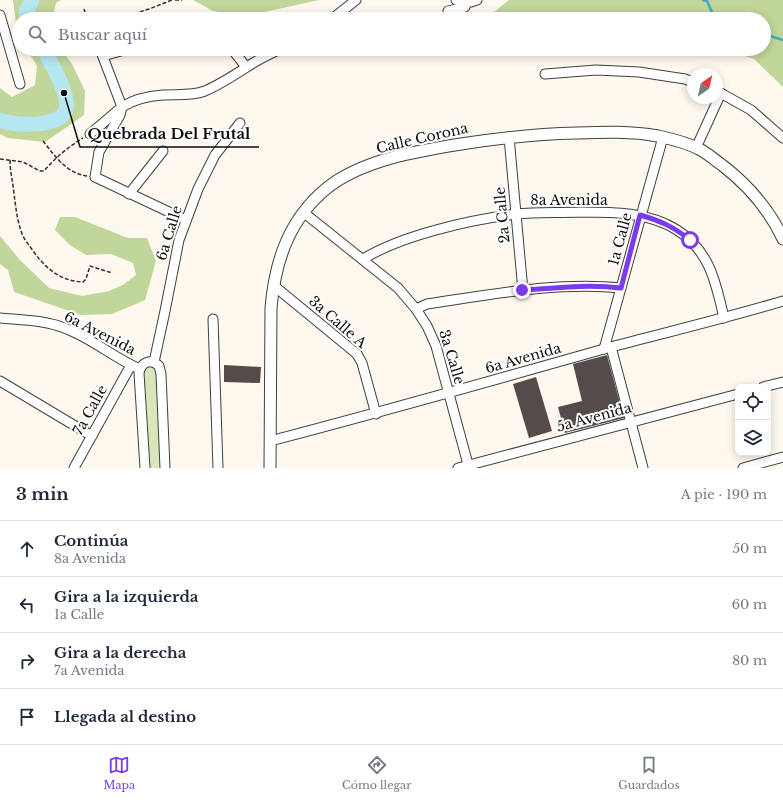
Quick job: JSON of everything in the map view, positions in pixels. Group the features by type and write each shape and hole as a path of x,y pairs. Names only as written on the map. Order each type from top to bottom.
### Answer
{"street":[{"path":"341,12 356,0"},
{"path":"456,0 466,2 477,0"},
{"path":"448,10 464,7 466,2"},
{"path":"0,15 20,84"},
{"path":"102,56 122,107 120,115 99,152 95,178 186,220"},
{"path":"237,56 246,67"},
{"path":"90,134 130,102 146,97 205,91 267,56"},
{"path":"545,74 596,70 639,72 687,80"},
{"path":"723,94 751,110 783,138"},
{"path":"696,148 714,104"},
{"name":"6a Calle","path":"154,362 178,240 198,189 215,155 240,123"},
{"name":"Calle Corona","path":"270,468 271,308 273,285 282,250 303,212 326,189 339,180 376,164 435,148 509,137 603,132 663,137 696,148 710,156 728,170 753,192 768,211 783,239"},
{"name":"2a Calle","path":"509,137 522,290"},
{"name":"1a Calle","path":"643,468 631,422 608,348 621,288 640,215 663,137"},
{"path":"130,194 163,151"},
{"name":"3a Calle","path":"303,212 398,288 416,308 427,326 436,346 468,467"},
{"name":"8a Avenida","path":"363,259 372,253 438,230 516,214 601,212 640,215 660,221 677,230 690,240 702,254 710,267 716,284 724,318"},
{"name":"3a Calle A","path":"273,285 357,354 362,363 376,414"},
{"path":"416,308 427,304 522,290 570,286 621,288"},
{"name":"6a Avenida","path":"270,441 376,414 608,348 783,301"},
{"name":"6a Avenida","path":"0,318 45,322 68,329 136,367"},
{"path":"213,319 218,468"},
{"path":"145,468 139,373 136,367 154,362 159,366 161,374 164,468"},
{"name":"7a Calle","path":"74,468 92,436 136,367"},
{"path":"0,381 92,436"},
{"path":"771,385 783,382"},
{"name":"5a Avenida","path":"458,468 468,467 735,395"},
{"path":"743,468 783,458"}],"path":[{"path":"139,12 172,0"},
{"path":"175,0 182,0"},
{"path":"0,159 23,162 42,172 72,145 90,134"},
{"path":"43,141 56,158 65,166 81,175 95,178"},
{"path":"10,160 15,210 18,222 23,237 40,261 50,271 79,282 83,282 86,279 90,266 112,273"}],"green space":[{"path":"13,0 61,0 56,3 54,12 15,12"},
{"path":"193,0 319,0 264,12 213,11"},
{"path":"509,0 783,0 783,87 754,59 745,56 771,56 771,12 494,12"},
{"path":"31,56 66,56 72,64 85,91 84,115 45,142 8,138 0,134 0,88 12,97 35,85 37,66"},
{"path":"60,217 75,217 128,238 147,238 156,261 145,300 112,314 81,315 14,292 8,270 0,264 0,236 20,260 49,288 82,296 109,291 123,285 136,275 133,263 111,254 86,255 70,245 55,230"},
{"path":"156,363 165,468 145,468 140,369"}],"building":[{"path":"607,355 624,418 565,433 558,407 582,401 573,364"},
{"path":"224,365 261,367 260,383 224,382"},
{"path":"536,377 552,431 529,438 513,384"}],"waterway":[{"path":"26,12 32,0"},
{"path":"703,0 707,1 712,12"},
{"path":"771,36 783,40"},
{"path":"0,120 6,122 36,124 56,120 63,115 66,109 65,95 59,78 47,56"}],"place":[{"name":"Quebrada Del Frutal","path":"64,93"}],"route":[{"path":"522,290 570,286 621,288 640,215 660,221 677,230 690,240"}]}
